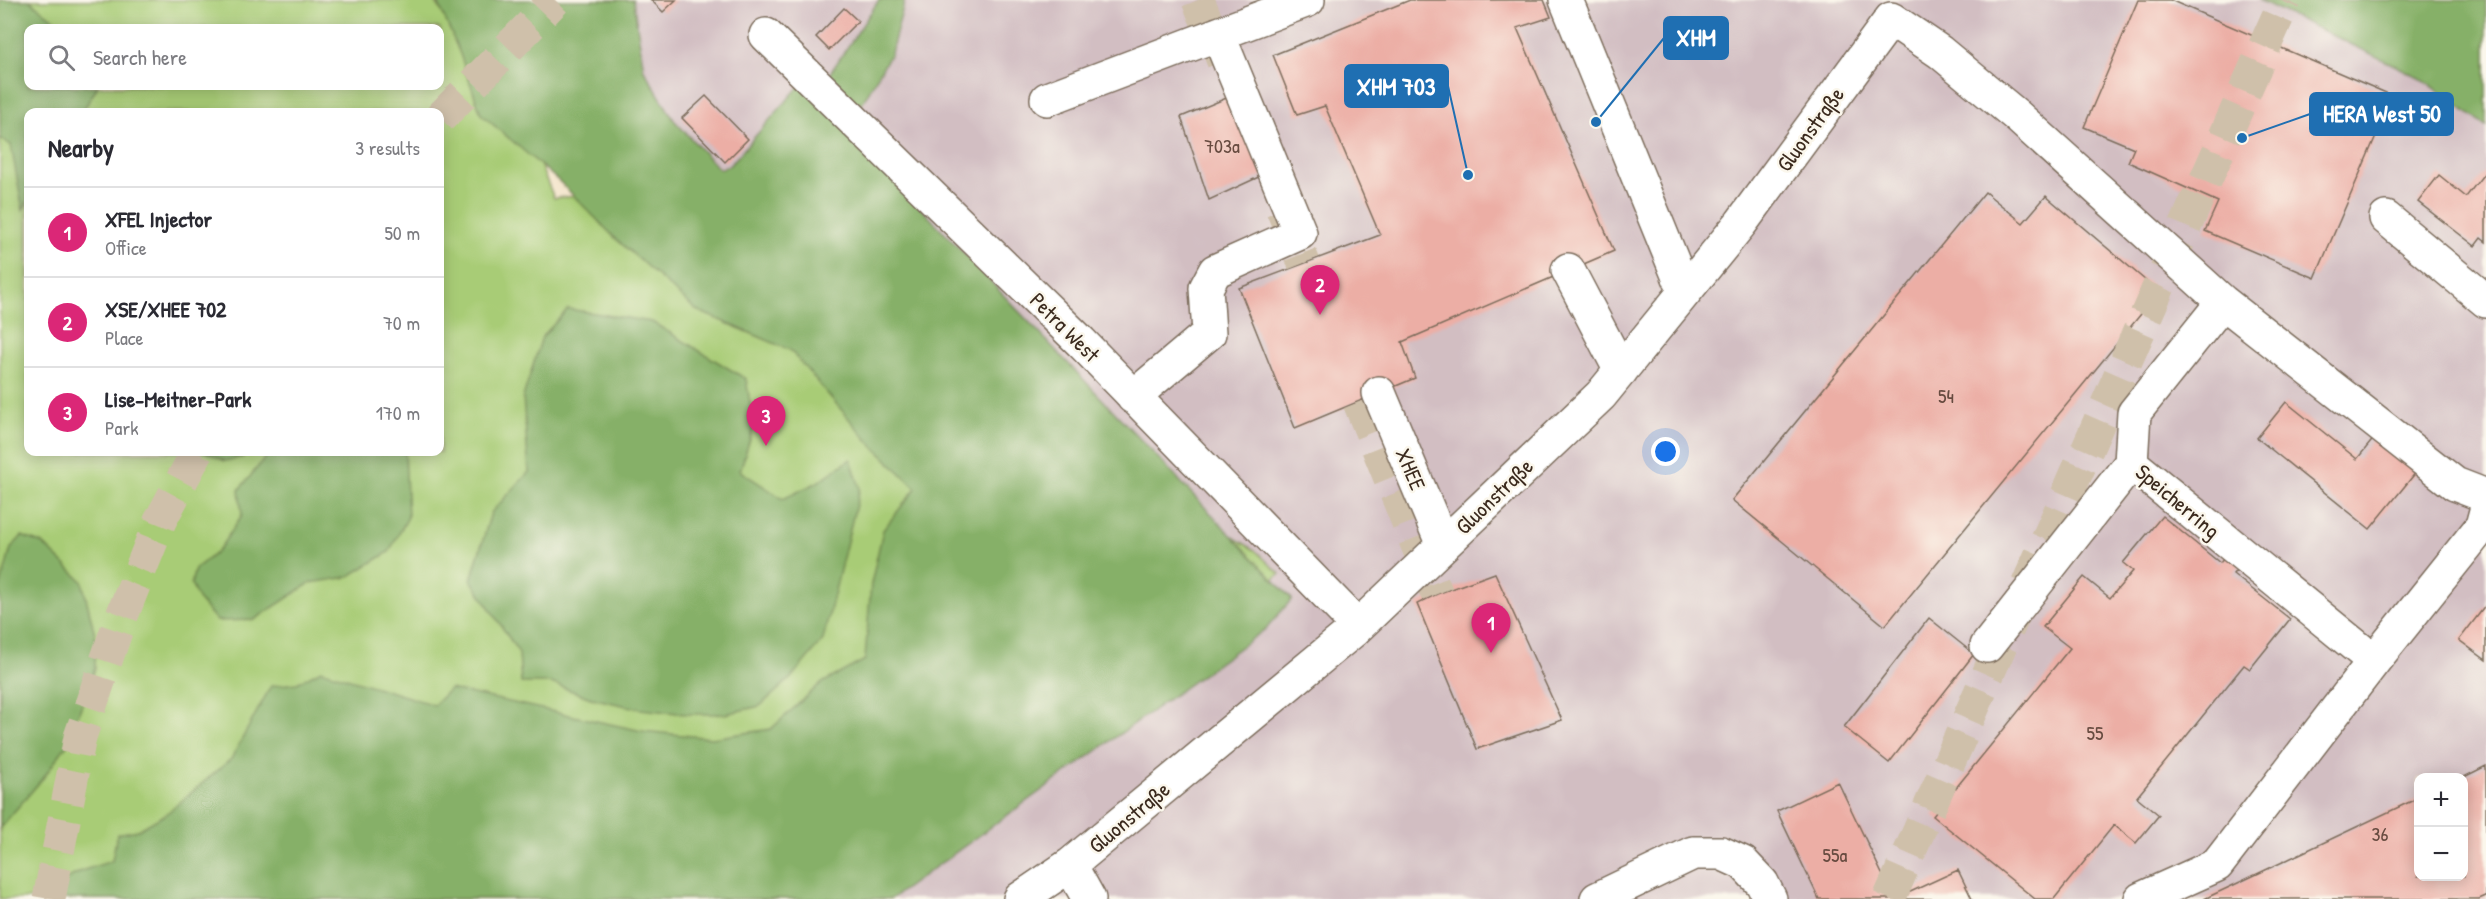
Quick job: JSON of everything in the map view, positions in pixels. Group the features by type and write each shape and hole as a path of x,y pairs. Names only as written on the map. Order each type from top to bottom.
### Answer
{"lane":[{"path":"1047,99 1308,0"},
{"path":"1566,0 1685,292"},
{"name":"Gluonstraße","path":"1020,899 1070,865 1358,626 1601,395 1741,223 1894,10 2223,302"},
{"path":"1132,397 1209,333 1206,288 1215,271 1300,233 1218,34"},
{"name":"Petra West","path":"766,35 1072,333 1358,626"},
{"path":"2386,218 2486,301"},
{"path":"1568,270 1621,371"},
{"path":"2223,302 2455,484 2486,496"},
{"name":"Speicherring","path":"2223,302 2134,413 2131,463 2374,661"},
{"name":"XHEE","path":"1379,393 1443,544"},
{"path":"1987,646 2131,463"},
{"path":"2141,899 2217,865 2482,525 2486,511"},
{"path":"1597,899 1694,853 1721,853 1743,863 1762,883 1770,899"},
{"path":"1070,865 1089,899"}],"shaded area":[{"path":"436,0 2442,0 2486,31 2486,899 858,899 1225,532 539,120"}],"green space":[{"path":"0,0 434,0 530,141 554,198 613,193 1225,532 1255,550 1280,574 1013,787 858,899 0,899"},
{"path":"0,0 29,0 60,24 24,24 24,90 96,90 84,108 24,108 23,210 11,145 0,138"},
{"path":"437,0 633,0 644,70 674,120 719,169 730,165 802,83 1292,599 1267,628 891,899 33,899 37,894 84,870 112,861 117,834 138,830 166,814 231,759 271,686 297,683 321,670 434,705 450,689 642,731 712,738 771,729 820,684 865,660 871,584 883,530 916,488 869,442 790,350 696,310 615,238 561,183 481,114 460,54"},
{"path":"879,0 905,0 891,53 860,107 826,79"},
{"path":"2259,0 2486,0 2486,126 2417,76"},
{"path":"568,309 652,322 746,379 754,426 740,471 783,499 816,483 851,459 860,488 823,640 790,679 760,706 725,714 687,714 641,709 591,698 551,683 521,683 519,653 471,580 491,513 529,472 523,397 542,337"},
{"path":"214,456 243,456 243,457 225,461"},
{"path":"267,456 405,456 408,517 389,552 348,577 310,583 254,620 217,621 198,599 191,584 195,569 218,551 242,515 239,490"},
{"path":"22,536 43,544 82,581 96,639 95,668 68,743 44,777 0,828 0,588 11,548"}],"building":[{"path":"651,0 676,0 663,12"},
{"path":"1410,0 1544,0 1551,17 1517,28 1614,251 1402,342 1415,378 1295,428 1239,288 1380,235 1325,106 1297,115 1273,55"},
{"path":"2138,0 2170,0 2393,96 2315,278 2205,231 2218,202 2128,162 2134,148 2084,127"},
{"path":"844,8 858,21 829,50 816,37"},
{"path":"1236,94 1263,175 1209,200 1181,117"},
{"path":"706,96 748,139 725,162 682,118"},
{"path":"2486,171 2486,242 2481,238 2475,246 2418,202 2439,175 2466,197"},
{"path":"1985,192 2023,223 2046,196 2159,292 1885,626 1732,500"},
{"path":"2286,402 2357,459 2375,437 2417,471 2370,529 2257,438"},
{"path":"2162,516 2220,563 2229,552 2242,563 2233,574 2290,619 2250,669 2244,665 2137,797 2159,815 2136,843 2114,825 2054,899 2035,899 1933,816 2070,648 2043,627 2084,577 2110,598 2133,571 2123,563"},
{"path":"1495,573 1562,720 1477,749 1417,604 1437,594"},
{"path":"2486,605 2486,660 2459,640"},
{"path":"1929,618 1974,654 1889,763 1844,727"},
{"path":"2486,766 2486,896 2479,899 2204,899 2414,800 2414,881 2468,881 2468,775"},
{"path":"1838,782 1894,899 1819,899 1777,811"},
{"path":"1958,870 1972,899 1895,899"}],"tunnel":[{"path":"444,114 555,0"},
{"path":"1198,0 1223,61"},
{"path":"1889,899 2285,0"},
{"path":"1282,209 1304,263"},
{"path":"1359,402 1437,594"},
{"path":"49,899 80,737 119,623 160,521 195,456"}],"place":[{"name":"XHM","path":"1596,122"},
{"name":"HERA West 50","path":"2242,138"},
{"name":"XHM 703","path":"1468,175"},
{"name":"XSE/XHEE 702","path":"1320,315"},
{"name":"Lise-Meitner-Park","path":"766,446"},
{"name":"XFEL Injector","path":"1491,653"}]}
